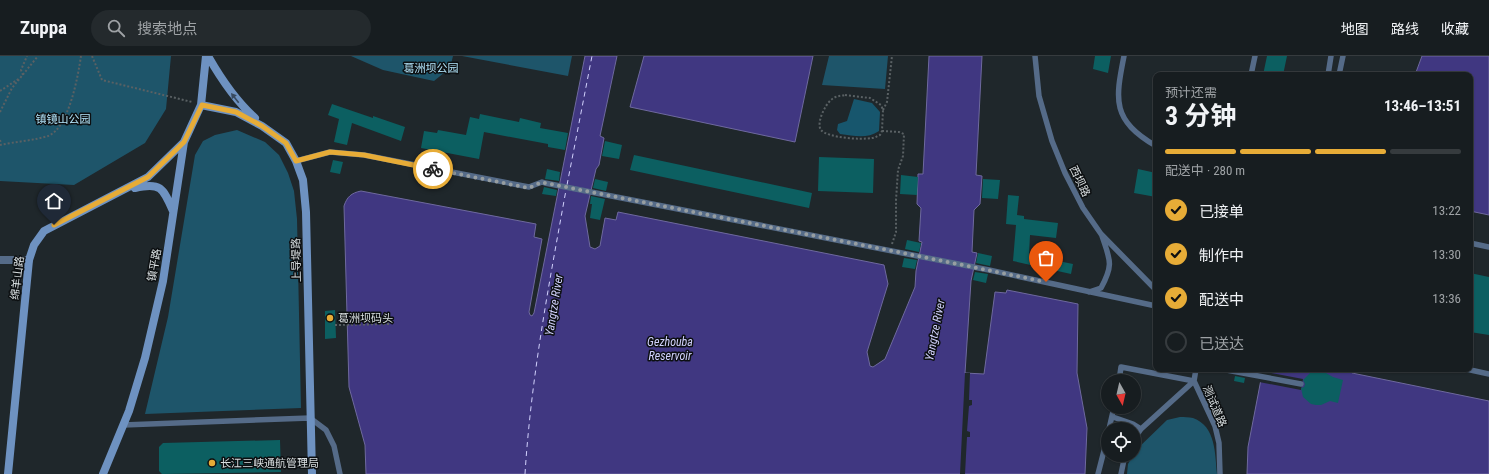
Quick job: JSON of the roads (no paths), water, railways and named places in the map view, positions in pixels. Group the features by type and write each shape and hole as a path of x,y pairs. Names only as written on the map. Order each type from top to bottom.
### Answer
{"street":[{"name":"镇平路","path":"103,474 129,411 145,358 163,281 184,142 202,105 207,56"},
{"path":"207,56 243,108 262,126"},
{"name":"上导堤路","path":"202,105 236,112 262,126 286,143 296,161 303,180 306,212 312,474"},
{"name":"绵羊山路","path":"8,474 29,260 34,244 44,231 148,177 184,142"},
{"path":"124,190 148,185 158,187 164,191 174,211"},
{"path":"0,260 29,260"}],"lane":[{"name":"西坝路","path":"1035,56 1039,96 1052,141 1065,173 1083,208 1101,234 1153,287"},
{"path":"1124,56 1118,85 1118,104 1122,117 1143,138 1153,144"},
{"path":"1252,72 1255,56"},
{"path":"1328,72 1331,56"},
{"path":"1340,72 1343,56"},
{"path":"296,161 330,152 364,155 529,188 542,182 890,250 1153,305"},
{"path":"1089,292 1101,288 1107,277 1110,261 1101,234"},
{"path":"1473,244 1489,247"},
{"path":"1120,374 1121,366 1194,381 1196,372"},
{"path":"1473,371 1489,374"},
{"path":"1236,372 1301,384"},
{"name":"测试道路","path":"1141,428 1194,381 1215,426 1219,444 1220,474"},
{"path":"1112,422 1113,414"},
{"path":"1113,417 1127,422"},
{"path":"123,425 310,418 326,430 334,446 340,474"},
{"path":"1098,474 1101,462"},
{"path":"1121,474 1124,462"}],"water":[{"name":"Gezhouba Reservoir","path":"585,56 617,56 600,136 604,138 599,165 596,169 585,216 590,247 595,249 600,246 605,218 616,220 618,212 884,265 888,284 867,352 870,366 873,367 885,359 915,287 916,271 922,242 919,241 921,208 917,204 918,174 923,174 929,56 982,56 976,175 982,176 980,204 974,210 972,252 977,253 971,281 965,373 984,374 995,292 1006,293 1007,290 1078,304 1077,373 1087,428 1085,474 366,474 365,445 349,387 344,206 347,200 352,194 361,191 536,224 534,237 542,239 529,312 532,316 534,313"},
{"path":"644,56 813,56 795,142 630,107"},
{"path":"1422,56 1489,56 1489,215 1473,212 1473,72 1416,72"},
{"path":"1262,372 1352,372 1489,401 1489,474 1247,474 1248,447"}],"place":[{"name":"葛洲坝码头","path":"330,318"},
{"name":"长江三峡通航管理局","path":"212,463"}],"park label":[{"name":"葛洲坝公园","path":"431,68"},
{"name":"镇镜山公园","path":"63,119"}],"water label":[{"name":"Yangtze River","path":"554,305"},
{"name":"Yangtze River","path":"935,330"}]}
